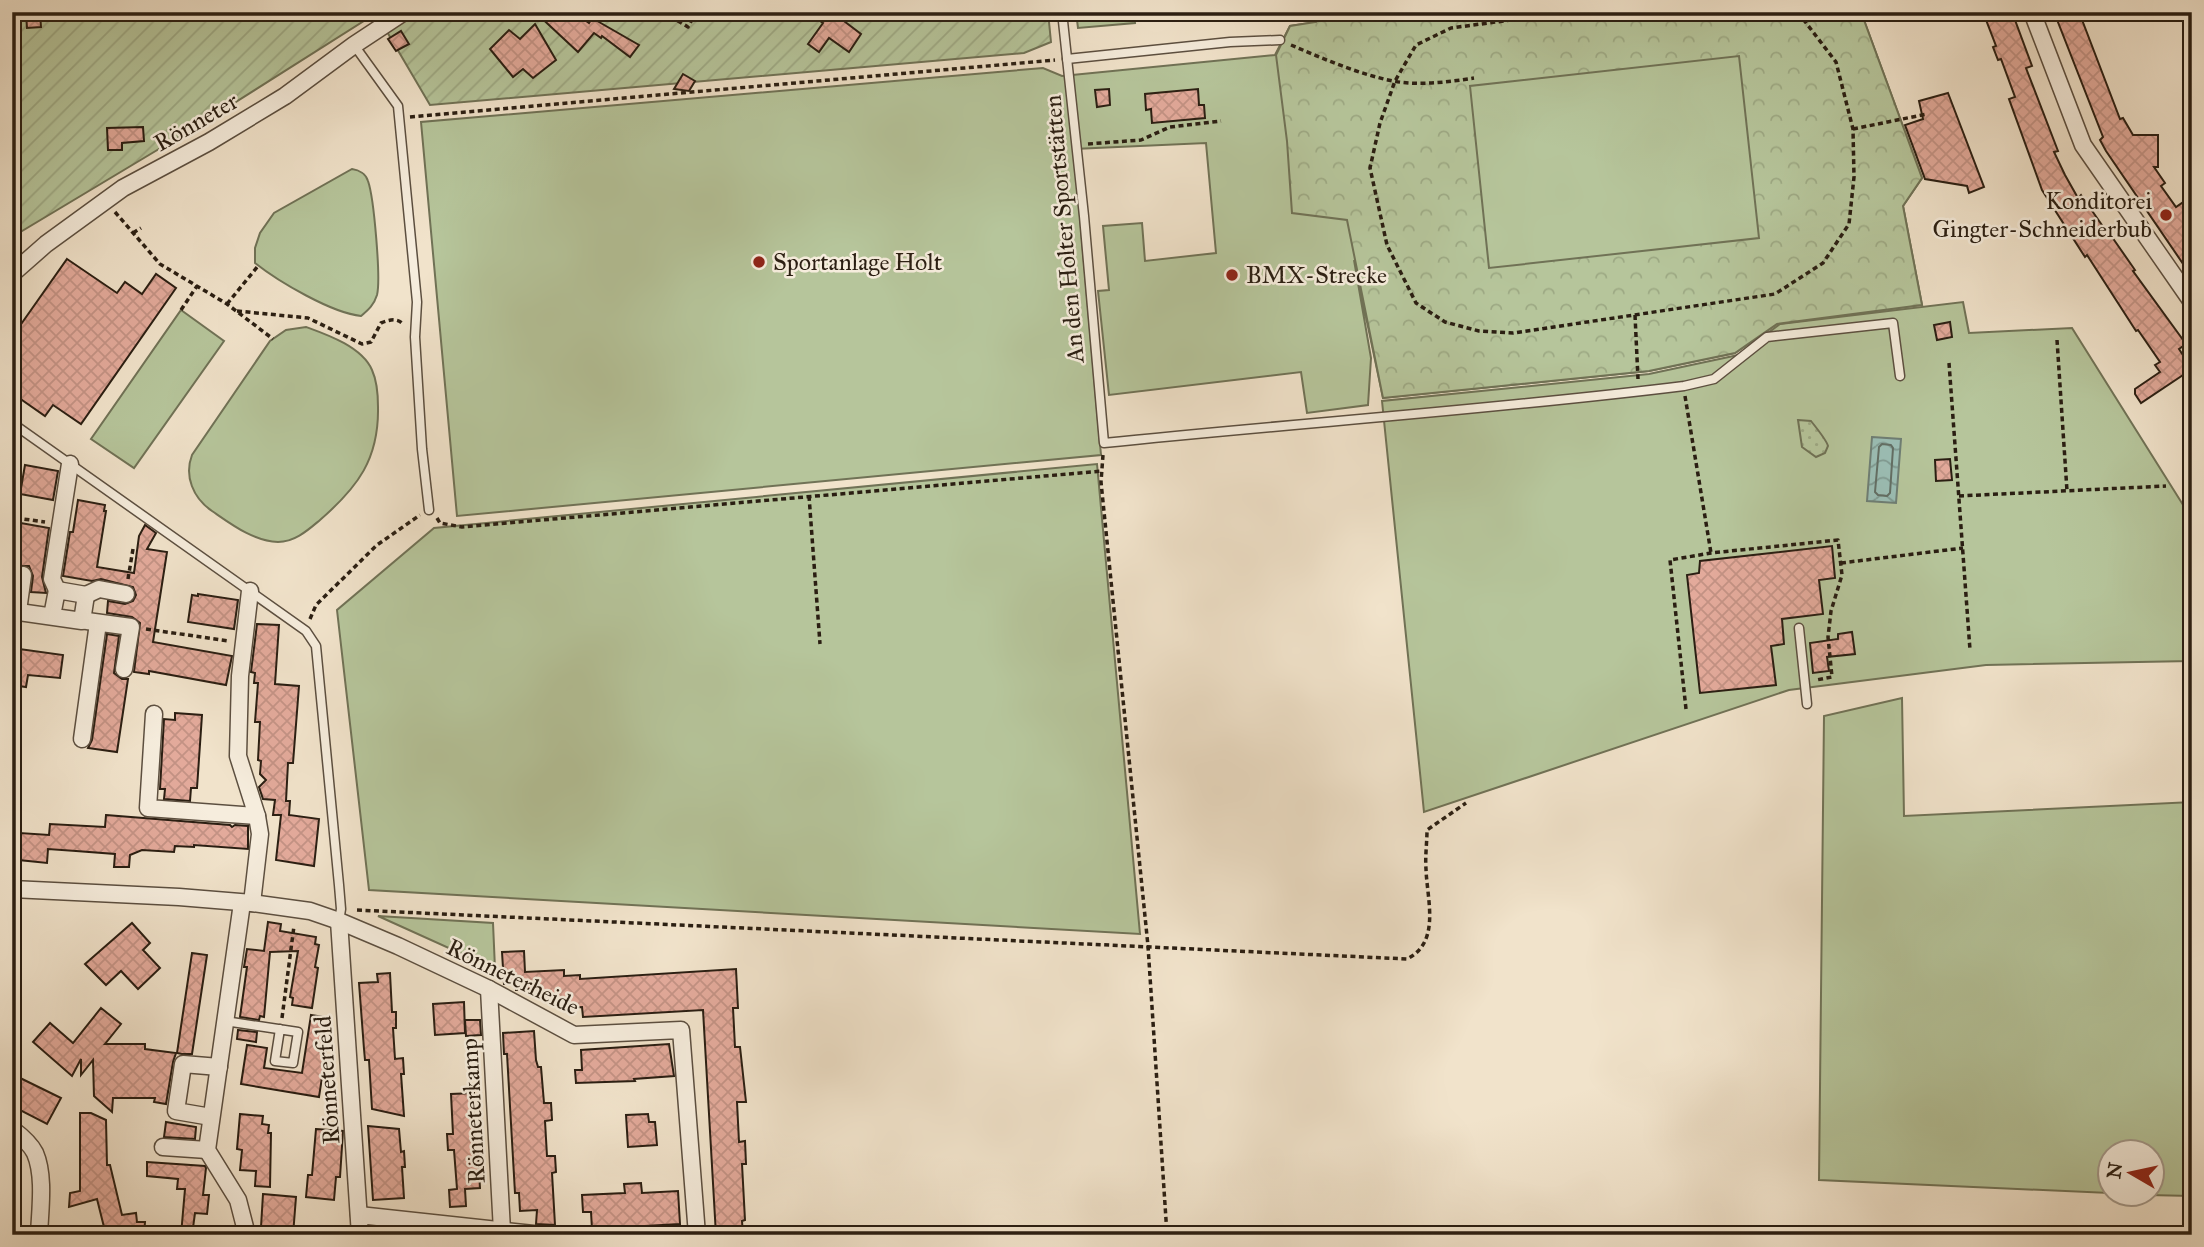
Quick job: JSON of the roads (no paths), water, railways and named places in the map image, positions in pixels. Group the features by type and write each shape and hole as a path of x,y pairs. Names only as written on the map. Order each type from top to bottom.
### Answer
{"street":[{"name":"Rönneter","path":"12,274 46,244 124,188 209,142 285,96 404,12"},
{"path":"2032,12 2083,145 2192,302"},
{"path":"52,616 57,590 52,579 70,464"},
{"path":"23,575 15,611 131,627 124,669"},
{"path":"57,590 86,595 99,589 126,594"},
{"path":"247,1235 238,1200 206,1150 225,1021 260,834 238,756 243,643 250,591"},
{"path":"82,739 90,622 86,595"},
{"path":"154,715 148,808 257,816"},
{"name":"Rönneterheide","path":"12,889 247,903 340,915 489,989 574,1035 681,1030 697,1235"},
{"name":"Rönneterfeld","path":"340,915 360,1235"},
{"name":"Rönneterkamp","path":"489,989 502,1231"},
{"path":"211,1117 176,1111 183,1064 219,1068"},
{"path":"12,1129 24,1138 35,1153 40,1177 39,1235"},
{"path":"163,1147 206,1150"},
{"path":"359,1215 543,1235"}],"lane":[{"name":"An den Holter Sportstätten","path":"1062,12 1104,443 1298,423 1413,415 1684,386 1714,379 1768,337 1893,323 1899,376"},
{"path":"1067,59 1230,42 1280,40"},
{"path":"354,45 398,106 417,302 415,337 429,510"},
{"path":"12,423 306,631 316,646 340,915"},
{"path":"1799,628 1807,704"},
{"path":"225,1021 298,1032 293,1063 275,1061 280,1030"}],"water":[{"path":"1872,437 1901,439 1896,503 1867,501"}],"place":[{"name":"Konditorei Gingter-Schneiderbub","path":"2166,215"},
{"name":"Sportanlage Holt","path":"759,262"},
{"name":"BMX-Strecke","path":"1232,275"}]}
